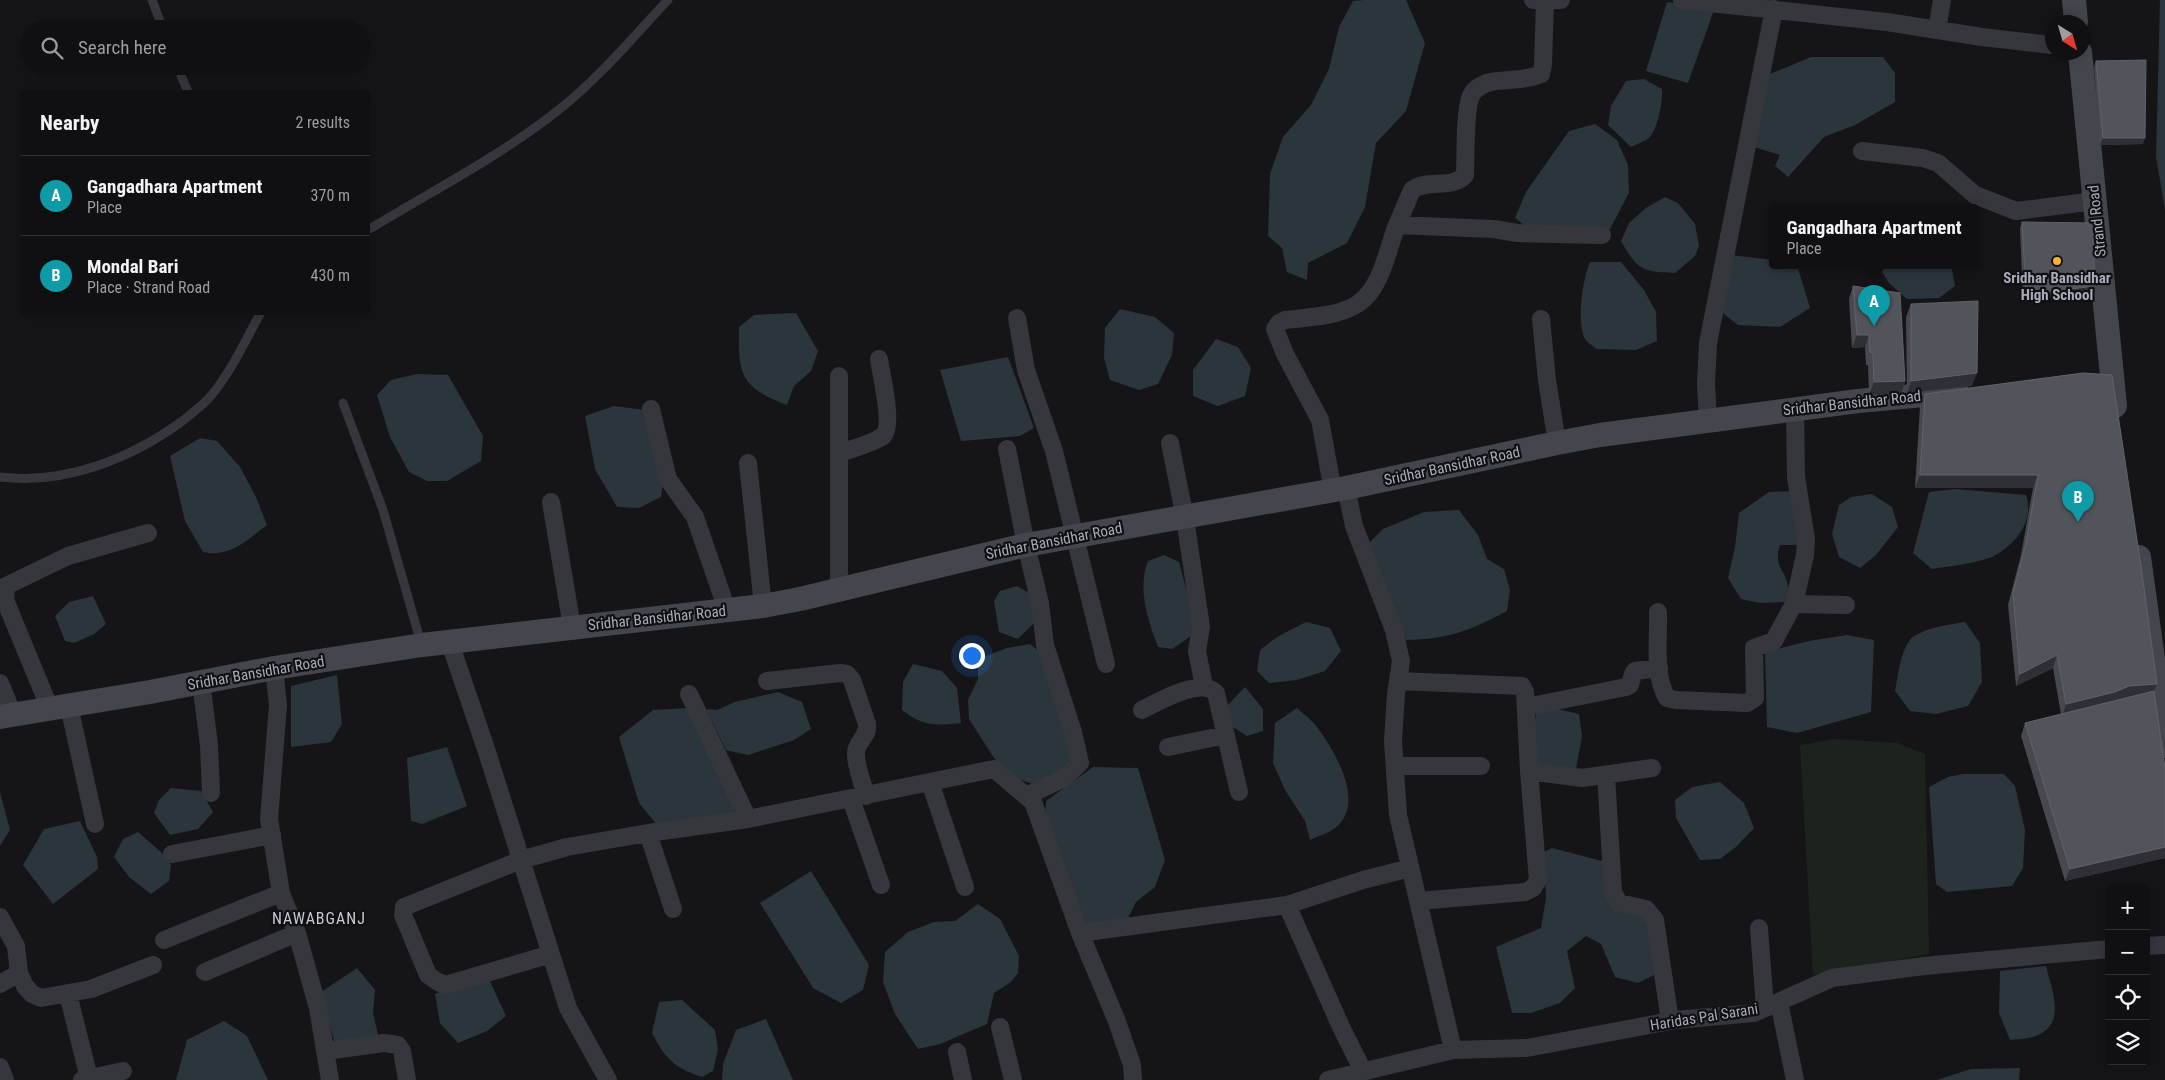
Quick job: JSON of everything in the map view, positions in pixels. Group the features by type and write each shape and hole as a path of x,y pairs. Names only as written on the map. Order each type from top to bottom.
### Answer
{"street":[{"path":"1533,0 1561,0"},
{"path":"1682,0 1820,8 1886,22 2045,45"},
{"path":"1937,30 1942,0"},
{"path":"2074,0 2075,15"},
{"path":"1453,1050 1398,815 1393,741 1401,660 1394,630 1339,489 1320,420 1285,354 1275,328 1279,322 1285,320 1333,313 1358,304 1368,295 1379,277 1397,224 1412,190 1417,186 1454,183 1460,181 1465,175 1469,106 1472,94 1489,82 1532,77 1540,74 1543,66 1545,1"},
{"path":"1708,421 1706,382 1708,343 1772,6"},
{"name":"Strand Road","path":"2081,60 2106,303 2103,381 2119,428"},
{"path":"1862,151 1922,158 1938,163 1975,195 2016,212 2095,201"},
{"path":"1397,224 1492,229 1518,233 1602,235"},
{"path":"1017,318 1026,370 1054,452 1106,664"},
{"path":"1541,319 1547,380 1557,443"},
{"path":"840,453 882,437 888,430 879,359"},
{"path":"838,376 840,453 839,591"},
{"name":"Sridhar Bansidhar Road","path":"7,716 274,668 422,645 763,606 839,591 954,561 1026,545 1339,489 1557,443 1858,401 1982,390"},
{"path":"651,409 668,479 695,517 727,610"},
{"path":"1658,612 1659,668 1663,691 1667,698 1676,700 1750,702 1755,698 1754,648 1774,641 1794,604 1805,555 1806,539 1796,477 1795,409"},
{"path":"1170,443 1201,627 1198,651 1204,686"},
{"path":"1007,449 1026,545 1040,603 1045,645 1073,732 1080,763 1064,778 1026,796"},
{"path":"748,462 763,606"},
{"path":"551,502 572,627"},
{"path":"96,824 60,707 5,600 6,586 68,556 148,533"},
{"path":"2136,534 2165,746"},
{"path":"1794,604 1846,605"},
{"path":"450,643 568,1008 608,1080"},
{"path":"274,668 278,705 269,819 281,893 296,933 318,1008 330,1080"},
{"path":"1526,707 1626,687 1630,685 1632,674 1635,672 1659,668"},
{"path":"768,681 840,673 847,674 852,680 868,731 865,738 858,745 856,752 858,797 881,885"},
{"path":"1398,681 1515,685 1522,686 1525,692 1528,770 1538,880 1533,888 1525,892 1418,901"},
{"path":"200,682 209,745 211,794"},
{"path":"0,683 7,716"},
{"path":"1142,710 1169,696 1204,686 1212,688 1216,693 1239,792"},
{"path":"689,694 748,819"},
{"path":"1168,748 1226,735"},
{"path":"1395,766 1481,766"},
{"path":"1528,770 1582,778 1652,768"},
{"path":"551,954 446,985 428,975 403,915 404,908 413,902 521,860 567,847 748,819 994,769 1033,802 1080,933 1116,1019 1132,1065 1133,1080"},
{"path":"1606,775 1613,892 1619,903 1646,909 1655,920 1670,1021"},
{"path":"930,782 964,887"},
{"path":"648,833 673,908"},
{"path":"172,854 272,835"},
{"path":"1080,933 1287,905 1363,880 1410,868"},
{"path":"164,940 281,893"},
{"path":"1287,905 1363,1071"},
{"path":"0,917 16,946 19,972 25,986 32,994 41,998 91,988 153,966"},
{"path":"1759,928 1772,1005 1795,1080"},
{"path":"205,972 296,933"},
{"path":"2150,946 2165,945"},
{"name":"Haridas Pal Sarani","path":"1328,1080 1453,1050 1527,1048 1670,1021 1754,1013 1832,978 1924,966 2105,949"},
{"path":"0,984 19,972"},
{"path":"68,994 86,1079 123,1071"},
{"path":"1000,1027 1013,1080"},
{"path":"325,1051 384,1043 398,1045 402,1051 407,1080"},
{"path":"957,1052 963,1080"},
{"path":"0,1067 5,1080"}],"lane":[{"path":"152,0 160,20"},
{"path":"370,229 498,152 562,107 600,72 668,0"},
{"path":"181,75 187,90"},
{"path":"0,477 40,477 91,467 136,450 170,430 209,398 226,376 259,315"},
{"path":"343,403 383,510 422,645"}],"shaded area":[{"path":"1406,0 1425,43 1406,111 1376,143 1365,207 1347,243 1308,263 1307,280 1287,272 1282,248 1268,236 1270,174 1283,137 1311,105 1329,69 1339,27 1353,1"},
{"path":"2160,0 2165,0 2165,210 2156,157"},
{"path":"1667,2 1714,10 1688,83 1646,71"},
{"path":"1811,57 1883,57 1895,73 1895,102 1855,125 1824,137 1788,177 1775,166 1780,155 1754,147 1770,74"},
{"path":"1644,79 1662,89 1661,107 1655,128 1649,138 1631,147 1608,125 1611,106 1626,81"},
{"path":"1595,124 1617,140 1628,165 1629,193 1610,229 1529,229 1515,218 1526,192 1569,131"},
{"path":"1665,197 1678,203 1695,224 1699,246 1695,256 1675,273 1655,272 1642,267 1632,258 1621,241 1629,223 1646,208"},
{"path":"1730,255 1769,260 1769,269 1798,269 1810,308 1780,327 1738,325 1719,310"},
{"path":"1590,262 1621,262 1644,290 1656,312 1657,341 1636,350 1596,349 1585,339 1582,331 1581,311 1585,278"},
{"path":"1880,269 1952,269 1955,286 1939,298 1907,299 1889,283"},
{"path":"1120,309 1155,317 1174,333 1172,355 1158,384 1139,390 1110,380 1104,358 1105,328"},
{"path":"796,313 818,351 811,371 794,386 787,405 760,392 745,377 739,356 739,327 754,315"},
{"path":"1216,339 1238,347 1251,368 1245,396 1218,406 1193,396 1193,370"},
{"path":"1008,357 1034,428 1020,436 961,441 940,370"},
{"path":"417,374 448,375 483,436 481,461 447,481 427,481 409,472 390,437 377,395 391,380"},
{"path":"614,406 645,410 664,477 661,497 639,508 617,507 595,469 585,416"},
{"path":"200,438 217,441 240,467 256,497 267,525 245,542 222,552 203,552 185,521 170,456"},
{"path":"1955,489 2026,495 2028,512 2026,520 2013,542 1999,553 1976,562 1932,569 1913,553 1929,492"},
{"path":"1794,491 1807,545 1780,545 1778,559 1788,586 1786,602 1760,603 1741,599 1728,578 1735,547 1739,513 1769,492"},
{"path":"1872,494 1892,507 1898,527 1876,555 1860,568 1839,557 1832,534 1839,505 1851,497"},
{"path":"1459,510 1478,535 1487,559 1504,569 1510,590 1507,611 1458,633 1435,638 1406,640 1367,545 1383,529 1424,512"},
{"path":"1164,555 1179,562 1192,611 1194,634 1172,649 1158,647 1145,604 1144,593 1145,572 1148,561"},
{"path":"1017,586 1031,594 1035,622 1018,639 999,632 994,601 1000,591"},
{"path":"93,596 106,624 94,634 74,643 65,641 55,616 69,602"},
{"path":"1306,622 1330,628 1341,651 1325,671 1297,680 1269,683 1257,671 1260,650 1277,637"},
{"path":"1965,622 1980,643 1982,682 1968,706 1936,714 1910,711 1895,691 1901,659 1909,641 1919,633 1927,630"},
{"path":"1847,635 1874,640 1871,712 1797,733 1767,727 1765,652 1809,641"},
{"path":"1030,644 1045,656 1072,756 1063,771 1033,784 1018,779 994,758 969,719 968,700 978,679 978,659 1007,648"},
{"path":"913,664 942,671 957,688 961,723 930,724 916,719 902,710 903,682"},
{"path":"337,675 342,724 331,742 291,747 291,686"},
{"path":"1245,687 1263,709 1263,731 1247,736 1231,726 1224,709"},
{"path":"778,692 802,702 811,729 794,740 748,755 726,750 706,709 717,710 735,702"},
{"path":"688,708 733,798 734,812 718,823 658,826 639,803 619,737 653,710"},
{"path":"1297,708 1314,724 1326,740 1340,765 1348,793 1348,806 1344,818 1333,830 1310,840 1305,821 1285,790 1273,763 1275,723"},
{"path":"1553,708 1579,714 1582,736 1576,769 1536,766 1533,733 1536,714"},
{"path":"1835,739 1897,743 1925,754 1929,954 1813,975 1800,745"},
{"path":"447,747 467,806 422,824 411,821 407,758"},
{"path":"1093,767 1138,768 1165,860 1155,887 1136,902 1128,918 1086,925 1045,820 1046,801"},
{"path":"1963,774 2004,774 2015,786 2025,830 2023,868 2012,886 1947,892 1936,884 1929,787 1948,777"},
{"path":"1720,782 1744,803 1754,828 1736,847 1720,859 1700,860 1676,818 1675,800 1692,787"},
{"path":"171,788 201,791 213,812 198,829 170,835 154,813 159,800"},
{"path":"0,792 10,830 0,846"},
{"path":"80,821 97,857 98,869 53,904 23,865 44,829"},
{"path":"138,832 162,853 171,865 169,881 151,894 129,877 114,857 123,839"},
{"path":"1552,848 1602,861 1612,909 1649,917 1656,974 1638,983 1615,977 1601,944 1586,936 1567,951 1575,988 1560,1003 1531,1013 1512,1013 1496,947 1541,928 1546,898 1544,852"},
{"path":"811,871 869,965 863,990 841,1003 813,988 760,903"},
{"path":"978,904 1000,919 1019,956 1018,973 1011,982 994,993 987,1024 940,1044 918,1049 895,1014 883,982 885,952 908,932 934,922 955,921"},
{"path":"2046,966 2055,1007 2051,1025 2044,1032 2033,1037 2010,1040 1999,1013 2000,971"},
{"path":"357,968 375,990 373,1013 378,1035 336,1048 321,992"},
{"path":"488,977 506,1016 487,1031 458,1043 440,1023 435,994 463,982"},
{"path":"682,1000 715,1030 718,1049 713,1071 702,1077 684,1070 671,1061 661,1049 652,1033 659,1002"},
{"path":"766,1019 793,1080 722,1080 723,1064 736,1030"},
{"path":"224,1021 247,1036 268,1080 176,1080 187,1040"},
{"path":"2020,1068 2019,1080 1937,1080 1971,1069"}],"building":[{"path":"2146,60 2145,138 2103,138 2096,61"},
{"name":"Sridhar Bansidhar High School","path":"2022,222 2094,223 2094,286 2026,295"},
{"path":"1853,286 1900,293 1905,381 1874,382 1873,353 1870,352 1869,335 1857,335"},
{"path":"1978,301 1977,373 1911,381 1911,304"},
{"path":"2083,373 2112,375 2157,684 2129,686 2115,692 2066,704 2057,655 2020,674 2013,593 2026,543 2038,475 1920,475 1925,394"},
{"path":"2154,691 2165,768 2165,847 2070,869 2025,723"}],"place":[{"name":"Sridhar Bansidhar High School","path":"2057,261"},
{"name":"Gangadhara Apartment","path":"1874,326"},
{"name":"Mondal Bari","path":"2078,522"}],"district":[{"name":"NAWABGANJ","path":"319,918"}]}
